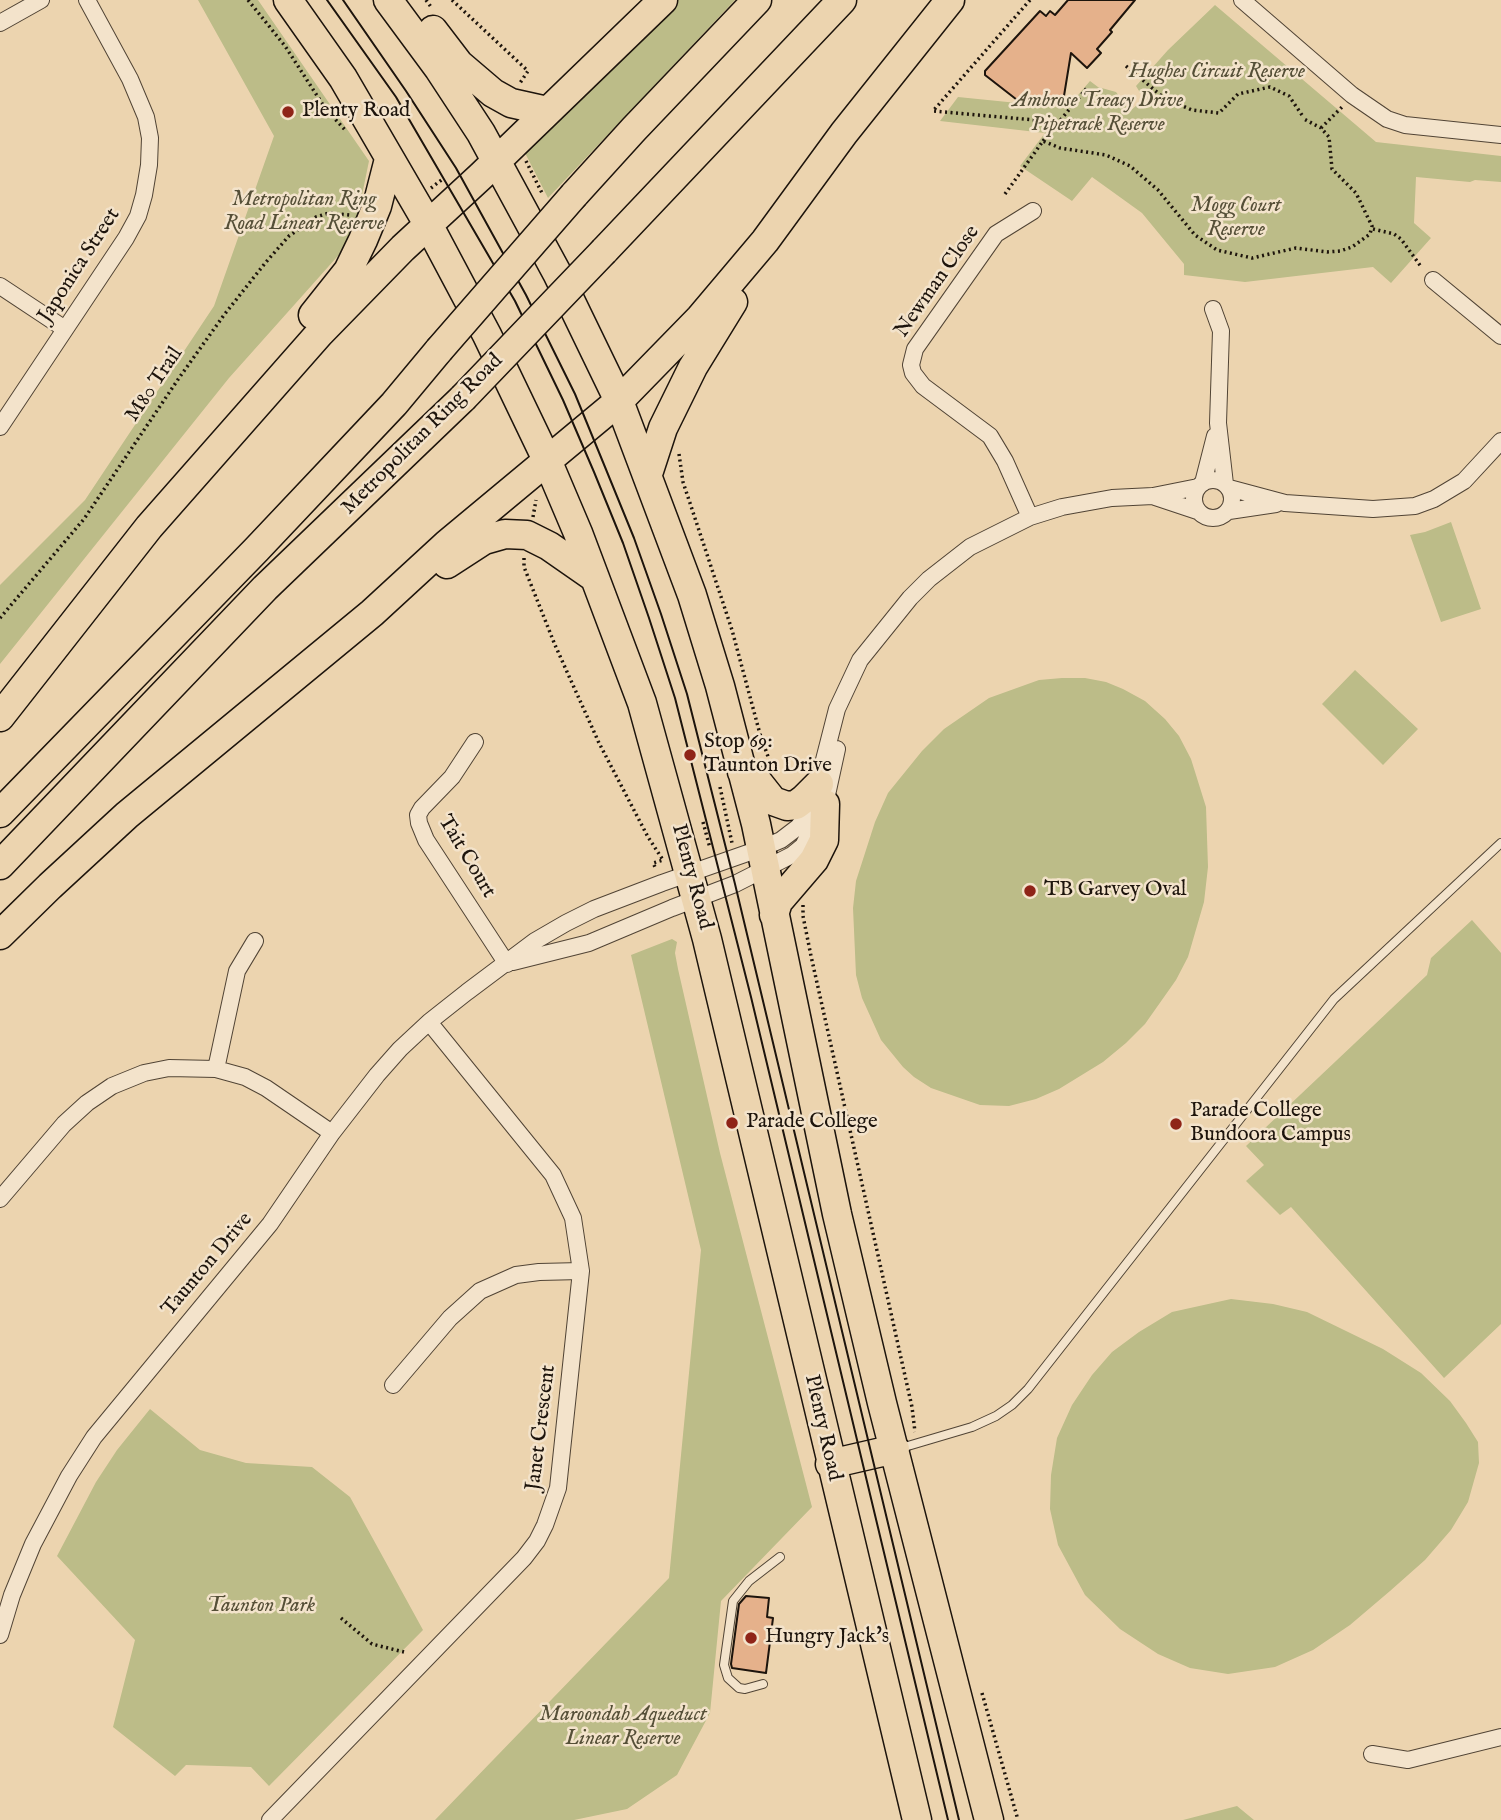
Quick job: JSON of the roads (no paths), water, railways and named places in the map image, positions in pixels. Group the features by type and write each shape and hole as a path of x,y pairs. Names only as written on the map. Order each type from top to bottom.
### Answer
{"highway":[{"name":"Plenty Road","path":"288,0 330,59 389,159 419,233 487,335 538,468 595,578 642,703 686,893 830,1464 910,1818"},
{"path":"388,0 439,69 481,133 505,152 557,273 629,391 648,474 692,595 720,686 731,779 763,859 828,1176 906,1446 989,1820"},
{"path":"412,0 459,64 478,82 511,103 547,111"},
{"path":"0,717 149,527 327,326 419,233 663,0"},
{"name":"Metropolitan Ring Road","path":"0,813 257,550 394,404 574,195 757,0"},
{"name":"Metropolitan Ring Road","path":"0,866 265,588 463,398 842,0"},
{"path":"0,935 127,815 372,613 447,544 629,391 700,318 765,241 844,133 950,0"},
{"path":"648,474 663,428 692,367 716,326 844,133"},
{"path":"149,527 208,435 328,298 348,271 363,219 389,159"},
{"path":"372,613 410,592 484,540 505,534 527,535 549,546 595,578"},
{"path":"731,779 758,782 773,801 787,806 822,794 824,840 814,860 778,902 774,915"},
{"path":"830,1464 906,1446"}],"street":[{"path":"0,23 40,0"},
{"name":"Japonica Street","path":"0,426 126,238 138,216 144,195 150,138 139,99 87,0"},
{"path":"1242,0 1375,113 1396,123 1501,135"},
{"name":"Newman Close","path":"1030,517 1005,461 990,436 923,386 913,373 911,365 915,349 996,234 1033,211"},
{"path":"1433,280 1501,336"},
{"path":"0,286 65,329"},
{"path":"1213,309 1221,331 1218,423 1227,486 1233,500 1229,511"},
{"path":"1197,510 1194,499 1218,423"},
{"path":"1153,496 1197,510 1213,519 1229,511 1285,503 1373,509 1415,506 1434,499 1464,481 1501,441"},
{"path":"686,893 763,859 798,827 822,794 841,700 860,660 910,598 949,563 995,533 1030,517 1088,501 1153,496 1214,480 1285,503"},
{"name":"Tait Court","path":"475,742 452,777 422,808 418,815 419,823 426,840 507,964"},
{"path":"686,893 763,859"},
{"name":"Taunton Drive","path":"0,1635 12,1595 33,1544 69,1476 94,1437 270,1224 332,1133 377,1075 429,1022 535,941 566,923 662,883 686,893"},
{"name":"Taunton Drive","path":"507,964 589,943 686,893"},
{"path":"216,1069 237,971 255,941"},
{"name":"Janet Crescent","path":"270,1820 524,1558 537,1541 553,1507 558,1488 581,1271 573,1218 552,1175 429,1022"},
{"path":"0,1199 64,1124 87,1102 112,1086 144,1073 169,1068 216,1069 245,1077 266,1088 332,1133"},
{"path":"393,1385 450,1318 480,1292 516,1275 581,1271"},
{"path":"1372,1754 1408,1760 1501,1737"}],"lane":[{"path":"906,1446 972,1427 996,1416 1028,1389 1334,999 1349,982 1501,843"},
{"path":"763,1684 745,1689 732,1684 725,1671 726,1652 733,1601 769,1563 780,1557"}],"tram line":[{"path":"327,0 396,97 515,301 594,472 623,543 649,618 675,698 751,997 948,1820"},
{"path":"343,0 456,168 526,295 575,394 634,538 661,614 687,694 735,884 959,1820"}],"place":[{"name":"Plenty Road","path":"288,112"},
{"name":"Stop 69: Taunton Drive","path":"690,755"},
{"name":"TB Garvey Oval","path":"1030,891"},
{"name":"Parade College","path":"732,1123"},
{"name":"Parade College Bundoora Campus","path":"1176,1124"},
{"name":"Hungry Jack's","path":"751,1638"}],"park label":[{"name":"Hughes Circuit Reserve","path":"1217,73"},
{"name":"Ambrose Treacy Drive Pipetrack Reserve","path":"1098,114"},
{"name":"Metropolitan Ring Road Linear Reserve","path":"304,213"},
{"name":"Mogg Court Reserve","path":"1236,219"},
{"name":"Taunton Park","path":"261,1607"},
{"name":"Maroondah Aqueduct Linear Reserve","path":"623,1728"}]}
